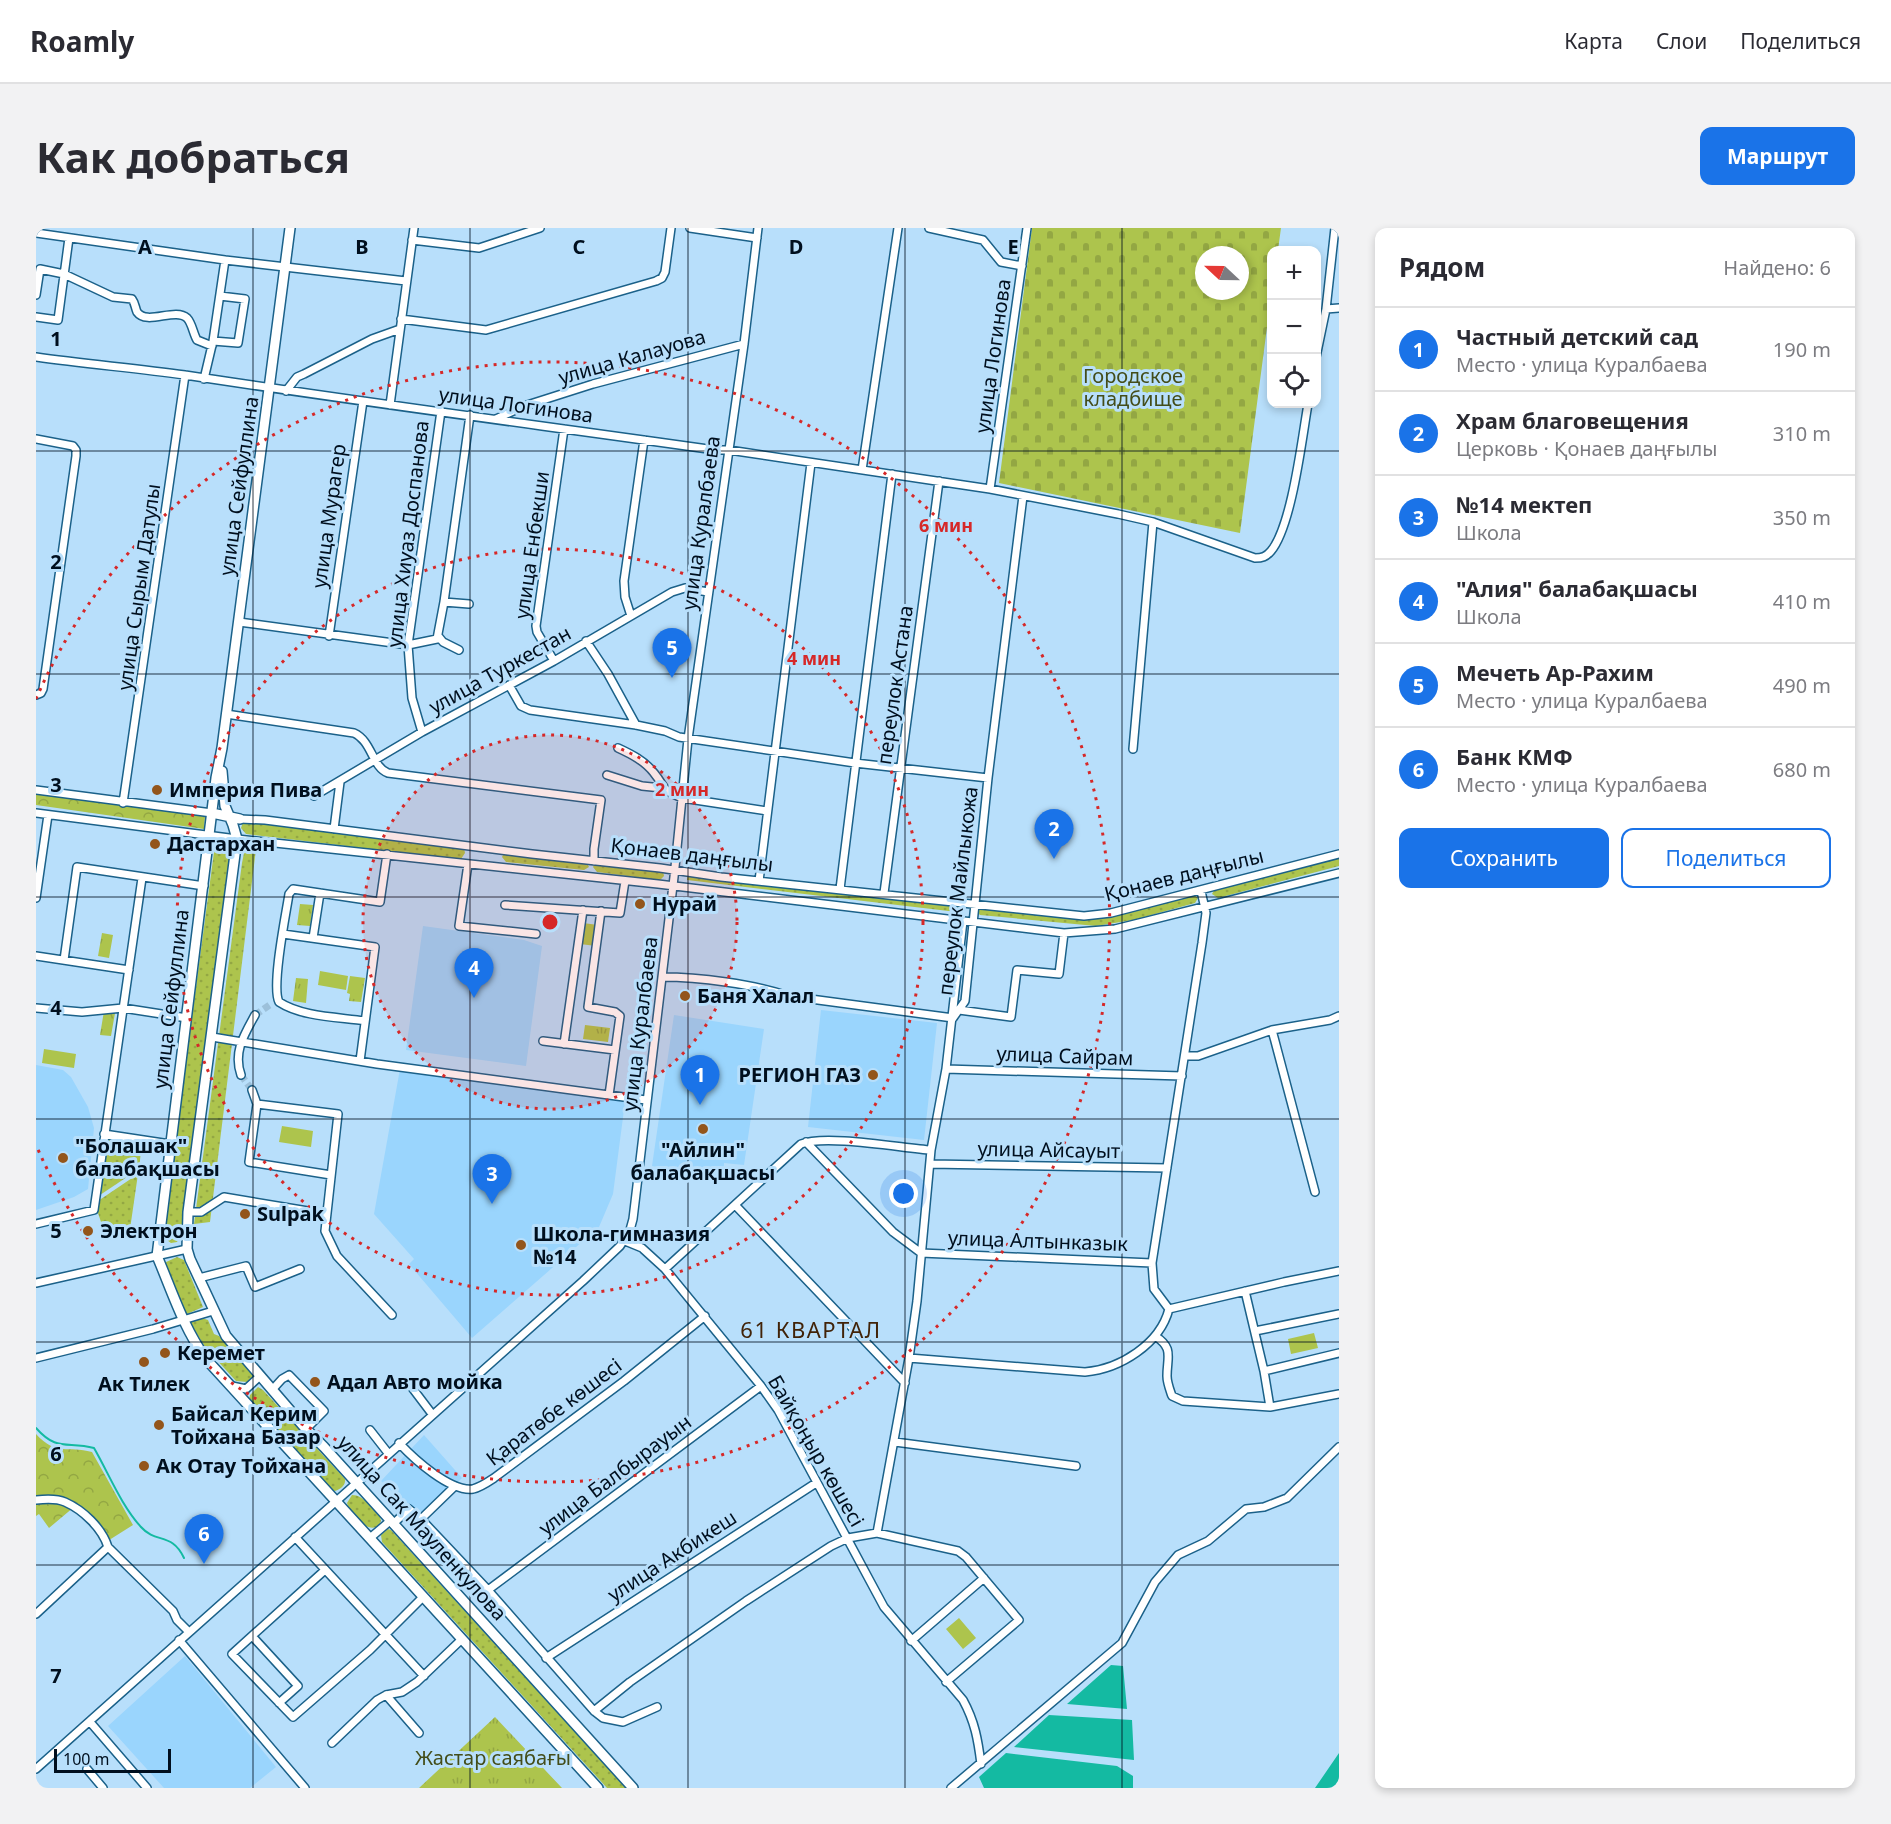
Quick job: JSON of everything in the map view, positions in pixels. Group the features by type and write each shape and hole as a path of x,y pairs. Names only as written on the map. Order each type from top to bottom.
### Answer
{"main road":[{"name":"улица Сейфуллина","path":"157,1256 212,813 290,228"},
{"name":"улица Сейфуллина","path":"187,1249 188,1212 237,839 235,818 225,806 222,786 222,748"},
{"name":"Қонаев даңғылы","path":"212,813 235,818"},
{"name":"улица Сак Мауленкулова","path":"187,1249 226,1336 306,1429 633,1788"},
{"path":"157,1256 183,1320 206,1359 598,1788"}],"street":[{"path":"390,405 414,228"},
{"path":"412,240 479,248 540,228"},
{"path":"401,319 486,330 656,281 663,278 665,272 671,228"},
{"path":"690,228 757,238"},
{"name":"улица Куралбаева","path":"36,1769 625,1241 633,1219 642,1155 646,1100 675,870 688,738 744,344 758,228"},
{"path":"862,470 898,228"},
{"path":"929,228 953,230 983,240 1001,262 1022,266"},
{"name":"улица Логинова","path":"990,489 1027,228"},
{"path":"1318,354 1326,309 1335,228"},
{"path":"36,233 285,268 406,281"},
{"path":"36,317 57,320 69,238"},
{"path":"204,379 225,260"},
{"path":"36,295 40,269 64,274 113,297 132,299 137,311 145,316 175,314 183,316 189,320 196,339 212,344 238,343 246,299 220,296"},
{"path":"1326,309 1339,308"},
{"path":"286,391 297,377 372,339 400,329"},
{"name":"улица Калауова","path":"496,418 524,406 593,384 744,344"},
{"name":"улица Логинова","path":"36,357 185,375 363,402 496,418 715,450 729,450 990,489 1153,522 1248,557 1263,558 1270,552 1283,529 1307,408"},
{"name":"улица Сырым Датулы","path":"123,802 185,375"},
{"name":"улица Мурагер","path":"329,636 363,402"},
{"name":"улица Хиуаз Доспанова","path":"422,732 412,698 408,645 441,411"},
{"path":"239,622 408,645 434,641 439,637 470,415"},
{"name":"улица Енбекши","path":"554,661 537,632 536,626 564,429"},
{"path":"36,439 73,446 76,456 43,689 36,695"},
{"path":"632,616 625,597 624,581 644,440"},
{"path":"759,881 811,463"},
{"path":"840,889 892,474"},
{"name":"переулок Астана","path":"884,893 939,481"},
{"name":"переулок Майлыкожа","path":"876,1533 895,1442 909,1358 931,1150 953,1018 965,1001 988,778 1023,496"},
{"path":"1133,749 1153,522"},
{"name":"улица Туркестан","path":"314,796 422,732 680,590 692,588 708,592"},
{"path":"444,602 469,604"},
{"path":"439,637 443,642 459,650"},
{"path":"586,641 608,674 636,725"},
{"path":"509,685 517,700 525,708 636,725 688,738 774,752 988,778"},
{"path":"226,714 348,731 363,738 384,772 388,773 601,800 594,861"},
{"path":"618,748 632,754 646,765 655,774 662,788"},
{"path":"607,775 642,786 662,788 682,798 767,810"},
{"path":"334,829 340,782"},
{"name":"Қонаев даңғылы","path":"36,790 212,813"},
{"name":"Қонаев даңғылы","path":"36,813 210,836 626,881 1064,933 1115,929 1339,873"},
{"path":"36,898 48,815"},
{"name":"Қонаев даңғылы","path":"235,818 759,881 1076,915 1098,915 1202,891 1339,854"},
{"path":"365,1022 309,1013 275,1003 283,934 293,889 380,902 387,854"},
{"path":"468,864 459,926 536,934"},
{"path":"64,960 76,867 204,886"},
{"path":"36,1224 94,1210 142,878"},
{"path":"505,904 620,913 626,881"},
{"path":"1169,1309 1154,1289 1152,1263 1202,943 1205,907 1202,891"},
{"path":"313,938 320,893"},
{"path":"564,1044 583,910"},
{"path":"601,911 588,1007 618,1014 609,1095"},
{"path":"662,977 706,980 774,991 788,996 953,1018 963,921"},
{"path":"959,1010 1011,1017 1017,970 1059,974 1064,933"},
{"path":"283,934 375,947 360,1061"},
{"path":"36,956 129,970"},
{"path":"36,1008 82,1012 123,1008 187,1018"},
{"path":"241,1075 237,1066 240,1042 255,1015"},
{"path":"1186,1056 1198,1056 1272,1030 1330,1020 1339,1016"},
{"path":"1272,1030 1315,1192"},
{"path":"212,1037 360,1061 646,1100"},
{"path":"543,1041 615,1050"},
{"name":"улица Сайрам","path":"946,1069 1182,1076"},
{"path":"252,1090 257,1104 249,1162 331,1175"},
{"path":"257,1104 338,1114 325,1231 337,1256 392,1315"},
{"path":"104,1134 170,1143"},
{"path":"665,1269 801,1144 818,1140 843,1141 931,1150"},
{"path":"806,1142 898,1237 921,1253"},
{"name":"улица Айсауыт","path":"930,1164 1167,1168"},
{"path":"188,1212 201,1212 224,1197 326,1214"},
{"path":"736,1206 905,1383"},
{"name":"Байқоңыр көшесі","path":"625,1241 642,1248 665,1269 761,1386 777,1410 884,1607 963,1700 976,1729 981,1764"},
{"path":"36,1283 187,1249"},
{"name":"улица Алтынказык","path":"921,1253 1152,1263"},
{"path":"199,1278 246,1266 255,1287 300,1269"},
{"path":"1169,1309 1339,1271"},
{"path":"1245,1291 1270,1407"},
{"path":"909,1358 1085,1372 1098,1371 1126,1360 1155,1336 1165,1321 1169,1309"},
{"path":"36,1358 213,1311"},
{"path":"1255,1331 1339,1314"},
{"name":"Қаратөбе көшесі","path":"455,1486 471,1489 494,1478 624,1381 705,1316"},
{"path":"1155,1336 1166,1344 1168,1351 1167,1383 1175,1399 1199,1403 1270,1407 1339,1394"},
{"path":"1264,1371 1339,1353"},
{"path":"230,1385 237,1389 246,1389 260,1376"},
{"path":"272,1390 282,1379 289,1376 324,1411 306,1429"},
{"path":"407,1381 432,1414"},
{"name":"улица Балбырауын","path":"488,1590 761,1386"},
{"path":"370,1430 388,1453"},
{"path":"895,1442 1076,1466"},
{"path":"399,1443 426,1468 455,1486 421,1519"},
{"path":"951,1788 1122,1642 1155,1582 1178,1555 1208,1541 1246,1509 1287,1498 1339,1447"},
{"name":"улица Акбикеш","path":"546,1658 816,1483"},
{"path":"36,1500 52,1499 64,1502 89,1518 105,1538 108,1547 173,1611 177,1620 188,1632"},
{"path":"370,1538 409,1509 488,1590 594,1712 603,1718 623,1722 657,1707"},
{"path":"594,1712 630,1682 746,1601 831,1546 848,1538 876,1533 955,1549 966,1557 1019,1620 946,1682"},
{"path":"295,1537 424,1676"},
{"path":"36,1614 108,1547"},
{"path":"325,1570 232,1654 293,1717 385,1635 423,1597"},
{"path":"911,1641 984,1578"},
{"path":"252,1635 298,1686 279,1703"},
{"path":"332,1743 376,1700 411,1687 462,1639"},
{"path":"179,1640 305,1788"},
{"path":"386,1695 419,1733"},
{"path":"90,1722 147,1788"},
{"path":"87,1769 103,1788"}],"shaded area":[{"path":"423,926 524,940 542,946 526,1066 406,1050"},
{"path":"821,1010 937,1023 924,1140 808,1127"},
{"name":"\"Айлин\" балабақшасы","path":"674,1015 764,1029 744,1165 724,1163 723,1179 652,1166"},
{"name":"\"Болашак\" балабақшасы","path":"36,1065 63,1070 71,1077 88,1107 94,1128 88,1189 74,1197 36,1210"},
{"path":"400,1069 625,1102 613,1194 599,1227 472,1338 409,1264 414,1259 374,1214"},
{"path":"424,1435 462,1478 421,1519 381,1481"},
{"path":"185,1656 276,1767 250,1788 164,1788 108,1726"},
{"path":"1111,1665 1123,1666 1127,1709 1067,1704"},
{"path":"1049,1715 1132,1720 1134,1760 1014,1747"},
{"path":"1006,1753 1117,1766 1133,1776 1133,1788 984,1788 979,1777"},
{"path":"1339,1753 1339,1788 1315,1788"}],"green space":[{"name":"Городское кладбище","path":"1032,228 1281,228 1279,246 1267,246 1267,327 1240,533 999,483"},
{"path":"36,793 205,816 204,829 36,805"},
{"path":"243,822 464,848 465,853 461,859 456,859 246,834 241,828"},
{"path":"224,842 230,845 231,851 182,1233 177,1242 171,1243 164,1238 164,1227 214,852 216,845"},
{"path":"248,848 256,849 210,1222 194,1224 242,863 244,853"},
{"path":"504,853 586,861 589,867 584,870 506,862 502,857"},
{"path":"1339,855 1339,866 1218,898 1212,894 1215,888"},
{"path":"595,863 663,871 664,876 658,880 597,872 593,867"},
{"path":"688,873 961,906 962,908 957,912 687,880"},
{"path":"1194,895 1198,898 1195,903 1133,920 1096,926 980,915 977,912 979,907 1100,916"},
{"path":"300,904 313,905 310,926 297,925"},
{"path":"583,923 598,925 596,946 580,944"},
{"path":"102,933 113,935 109,958 98,956"},
{"path":"320,971 348,976 346,990 318,985"},
{"path":"350,976 365,978 361,1002 349,1001 350,994 347,993"},
{"path":"296,978 308,979 306,1003 293,1001"},
{"path":"104,1011 115,1013 111,1036 100,1035"},
{"path":"585,1025 610,1028 608,1042 583,1039"},
{"path":"44,1049 76,1054 74,1068 42,1063"},
{"path":"282,1126 313,1131 311,1147 279,1142"},
{"path":"107,1137 142,1142 139,1169 100,1195"},
{"path":"138,1174 129,1236 107,1240 97,1210 98,1201"},
{"path":"177,1257 184,1260 203,1307 187,1314 184,1312 164,1263"},
{"path":"202,1318 208,1320 214,1334 219,1336 252,1372 253,1377 247,1382 236,1381 205,1347 191,1324"},
{"path":"1314,1333 1318,1348 1291,1354 1288,1339"},
{"path":"258,1387 345,1479 341,1488 331,1490 249,1400 250,1395"},
{"path":"36,1434 50,1446 56,1448 92,1452 133,1525 106,1542 74,1507 49,1528 39,1514 36,1516"},
{"path":"352,1495 364,1500 380,1517 381,1521 377,1526 368,1527 352,1513 347,1503"},
{"path":"388,1529 626,1788 607,1788 382,1542 381,1535"},
{"path":"959,1618 976,1638 963,1649 946,1629"},
{"name":"Жастар саябағы","path":"495,1717 562,1788 419,1788"}],"waterway":[{"path":"36,1428 56,1443 94,1448 121,1499 141,1527 152,1535 169,1541 184,1558"}],"tunnel":[{"path":"255,1015 271,1004"},
{"path":"241,1075 252,1090"}],"place":[{"name":"Мечеть Ар-Рахим","path":"672,678"},
{"name":"Империя Пива","path":"157,790"},
{"name":"Дастархан","path":"155,844"},
{"name":"Храм благовещения","path":"1054,859"},
{"name":"Нурай","path":"640,904"},
{"name":"Баня Халал","path":"685,996"},
{"name":"\"Алия\" балабақшасы","path":"474,998"},
{"name":"РЕГИОН ГАЗ","path":"873,1075"},
{"name":"Частный детский сад","path":"700,1105"},
{"name":"\"Айлин\" балабақшасы","path":"703,1129"},
{"name":"\"Болашак\" балабақшасы","path":"63,1158"},
{"name":"№14 мектеп","path":"492,1204"},
{"name":"Sulpak","path":"245,1214"},
{"name":"Электрон","path":"88,1231"},
{"name":"Школа-гимназия №14","path":"521,1245"},
{"name":"Керемет","path":"165,1353"},
{"name":"Ак Тилек","path":"144,1362"},
{"name":"Адал Авто мойка","path":"315,1382"},
{"name":"Байсал Керим Тойхана Базар","path":"159,1425"},
{"name":"Ак Отау Тойхана","path":"144,1466"},
{"name":"Банк КМФ","path":"204,1564"}],"district":[{"name":"61 КВАРТАЛ","path":"811,1330"}]}
